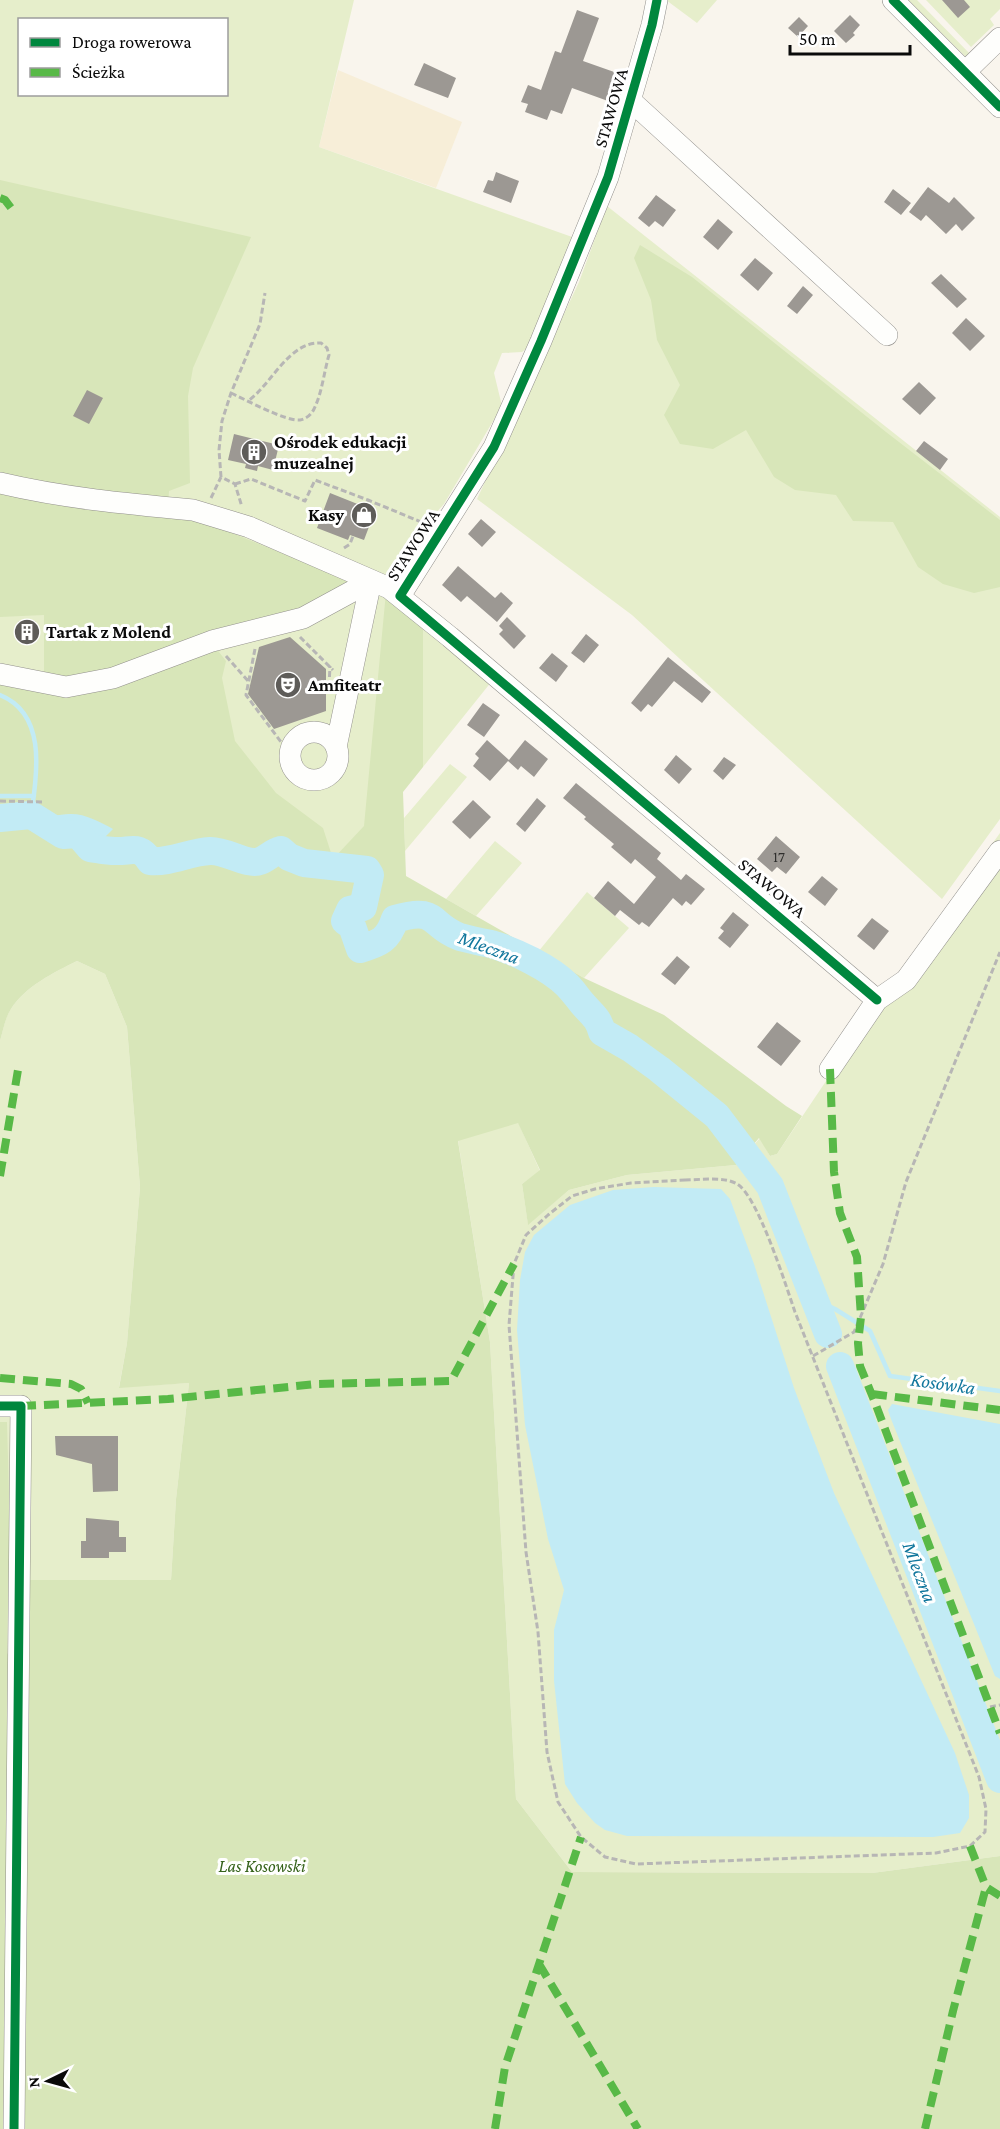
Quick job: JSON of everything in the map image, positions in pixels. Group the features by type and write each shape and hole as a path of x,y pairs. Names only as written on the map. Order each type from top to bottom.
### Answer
{"street":[{"name":"STAWOWA","path":"657,0 652,25 608,177 583,242 494,447 400,596 877,1000"},
{"path":"893,0 1000,106"},
{"path":"965,72 1000,38"},
{"path":"630,100 887,335"},
{"path":"0,483 27,490 113,503 204,513 249,526 389,588 400,596"},
{"path":"0,674 66,687 113,678 212,641 303,618 371,581"},
{"path":"336,747 327,736 313,732 299,737 290,754 291,765 302,777 317,780 325,778 336,767 338,760 336,747 371,581"},
{"path":"830,1069 877,1000 906,980 1000,851"},
{"path":"0,1406 21,1406 8,1898 14,2129"}],"path":[{"path":"204,513 221,477 219,450 222,422 231,393 260,324 265,293"},
{"path":"231,393 248,401 291,419 300,420 309,417 314,409 329,355 327,348 321,343 304,344 248,401"},
{"path":"221,477 235,484 251,479 305,501 315,480 429,527"},
{"path":"235,484 249,526"},
{"path":"364,510 368,500"},
{"path":"286,622 349,686"},
{"path":"258,630 246,695 290,754"},
{"path":"212,641 249,682"},
{"path":"0,801 42,802"},
{"path":"813,1356 854,1332 884,1264 906,1182 1000,952"},
{"path":"686,1180 728,1181 738,1185 751,1200 813,1356 979,1777 986,1809 986,1832 970,1846 936,1853 636,1864 605,1857 581,1837 558,1802 547,1752 538,1632 526,1552 509,1325 514,1264 526,1235 572,1196 595,1189 686,1180"},
{"path":"990,1707 1000,1705"}],"shaded area":[{"path":"338,70 462,122 436,188 319,147"}],"green space":[{"path":"0,0 354,0 319,147 575,238 531,345 522,352 502,353 494,373 502,406 444,504 426,524 425,526 432,529 405,584 394,688 391,1160 107,951 0,926"},
{"path":"666,0 717,0 697,23"},
{"path":"908,0 917,0 975,59 969,60"},
{"path":"926,0 1000,0 1000,9 990,19 994,25 971,47"},
{"path":"0,180 251,237 193,368 188,396 190,483 169,491 168,504 0,479"},
{"path":"607,206 1000,517 1000,819 942,899 632,615 477,499 579,282"},
{"path":"640,245 692,277 1000,520 1000,587 974,593 943,584 918,567 893,522 853,521 836,495 795,490 774,477 746,430 713,449 680,444 664,415 680,385 657,340 651,300 634,258"},
{"path":"0,488 197,519 361,585 302,616 112,675 44,682 44,615 0,617"},
{"name":"Las Kosowski","path":"386,592 423,623 423,767 403,792 406,876 584,978 664,1015 802,1116 777,1154 770,1156 759,1138 736,1165 627,1175 569,1190 528,1225 522,1184 540,1170 518,1123 458,1141 490,1342 516,1799 572,1872 872,1873 1000,1856 1000,2129 0,2129 0,1422 7,1422 10,1529 7,1653 19,1670 28,1580 171,1580 176,1499 189,1383 119,1388 127,1343 140,1187 127,1027 105,974 77,961 41,981 24,993 11,1009 0,1041 0,677 67,689 212,643 226,661 222,678 235,741 276,793 323,828 333,859 364,826","holes":["20,811 52,816 73,814 46,831 34,823 6,813"]},
{"path":"423,623 492,681 423,767"},
{"path":"450,764 467,777 405,851 404,818"},
{"path":"1000,833 1000,1856 872,1873 572,1872 516,1799 490,1342 458,1140 518,1122 540,1171 522,1184 528,1224 569,1190 627,1175 736,1165 760,1138 770,1156 777,1154 896,977"},
{"path":"495,841 522,863 476,916 446,899"},
{"path":"587,892 629,928 584,978 538,952"},
{"path":"77,961 105,974 127,1027 140,1187 127,1343 119,1387 189,1383 176,1499 171,1580 28,1580 19,1671 7,1654 10,1529 0,1422 0,1041 7,1016 24,993"}],"water":[{"path":"26,805 40,805 45,815 82,815 113,829 106,836 68,837 45,831 33,823 6,822 6,813 20,811"},
{"path":"654,1187 721,1189 730,1199 754,1264 794,1388 834,1493 955,1753 969,1795 969,1818 960,1833 933,1837 627,1836 605,1830 595,1823 577,1803 565,1784 554,1681 554,1630 564,1590 548,1539 525,1425 517,1330 520,1280 525,1252 534,1235 570,1205 613,1190"},
{"path":"892,1404 1000,1424 1000,1679 995,1676 891,1419 888,1410"}],"building":[{"path":"942,0 964,0 970,7 958,18"},
{"path":"577,10 599,18 583,61 617,73 608,101 572,88 562,114 551,110 547,120 525,112 528,104 521,102 528,85 541,90 555,51 561,53"},
{"path":"850,15 860,25 853,33 855,35 846,43 834,31"},
{"path":"799,17 808,26 798,37 788,28"},
{"path":"424,63 456,78 448,98 414,85"},
{"path":"496,172 519,181 511,203 483,192 488,180 493,181"},
{"path":"928,187 949,203 954,197 975,218 962,231 956,224 946,234 926,215 921,221 909,212"},
{"path":"893,189 911,203 901,215 884,202"},
{"path":"656,195 676,210 663,227 655,221 649,227 638,218"},
{"path":"718,219 733,232 718,250 703,237"},
{"path":"755,258 773,273 758,291 740,275"},
{"path":"941,274 967,299 957,308 931,283"},
{"path":"803,286 813,295 797,314 787,306"},
{"path":"966,318 985,336 970,351 952,333"},
{"path":"919,382 936,398 920,415 902,399"},
{"path":"87,390 103,398 89,424 73,416"},
{"name":"Ośrodek edukacji muzealnej","path":"234,434 279,445 273,470 258,466 257,471 245,468 246,464 228,460"},
{"path":"924,441 948,459 940,470 916,451"},
{"path":"330,493 375,511 364,540 350,535 348,540 317,528"},
{"path":"481,519 496,532 482,547 468,534"},
{"path":"458,566 495,598 501,592 513,603 497,622 467,596 461,602 442,585"},
{"path":"507,617 526,636 514,649 499,634 503,630 499,626"},
{"name":"Tartak z Molend","path":"17,623 38,625 37,639 16,637"},
{"path":"586,634 599,645 584,663 571,653"},
{"name":"Amfiteatr","path":"290,637 326,669 326,711 274,729 248,694 259,647"},
{"path":"552,653 568,666 556,682 539,668"},
{"path":"668,657 711,692 702,703 674,681 652,707 648,704 641,712 631,703"},
{"path":"483,703 500,715 484,737 467,725"},
{"path":"487,740 509,760 525,740 548,759 534,777 521,766 518,770 508,761 490,781 473,766 479,758 475,754"},
{"path":"676,755 692,769 679,784 664,770"},
{"path":"724,757 736,765 723,780 713,771"},
{"path":"576,783 661,853 657,859 681,880 686,874 705,889 691,905 686,901 682,906 673,898 649,927 642,922 639,925 620,910 615,916 594,898 608,881 634,904 656,877 635,859 631,864 611,847 614,844 563,798"},
{"path":"537,798 546,806 525,832 516,824"},
{"path":"473,800 491,817 470,839 452,822"},
{"path":"776,836 800,857 786,874 777,867 772,872 757,859"},
{"path":"822,876 838,889 825,906 808,892"},
{"path":"733,912 749,925 730,948 718,938 724,931 720,928"},
{"path":"872,918 889,931 874,950 857,936"},
{"path":"677,956 690,967 675,985 661,974"},
{"path":"777,1022 801,1041 781,1066 757,1047"},
{"path":"55,1436 118,1436 118,1491 93,1492 92,1464 56,1455"},
{"path":"86,1518 119,1521 119,1537 126,1537 126,1552 109,1552 109,1558 81,1558 81,1541 86,1541"}],"waterway":[{"path":"0,695 15,703 25,715 31,728 36,760 32,809"},
{"path":"0,796 34,796"},
{"name":"Mleczna","path":"0,818 31,815 63,835 78,834 90,848 112,851 134,850 142,852 150,861 216,851 255,862 281,850 289,857 304,863 367,870 370,875 363,907 350,910 345,921 352,926 360,949 382,940 395,919 419,915 432,919 460,937 500,947 542,966 569,987 597,1019 602,1032 630,1048 659,1069 717,1116 770,1186 828,1334"},
{"name":"Kosówka","path":"814,1299 870,1331 890,1376 1000,1391"},
{"name":"Mleczna","path":"840,1366 1000,1779"}],"marked path":[{"path":"0,198 5,200 15,213"},
{"path":"0,1176 19,1064"},
{"path":"830,1069 834,1172 840,1213 857,1257 861,1317 858,1343 860,1366 1000,1733"},
{"path":"21,1406 168,1399 317,1384 451,1381 514,1264"},
{"path":"0,1378 71,1384 81,1389 88,1403"},
{"path":"872,1394 1000,1410"},
{"path":"495,2129 505,2067 581,1837"},
{"path":"970,1846 986,1887 1000,1896"},
{"path":"925,2129 986,1887"},
{"path":"539,1964 638,2129"}],"cycle path":[{"path":"657,0 652,25 608,177 541,341 494,447 400,596 877,1000"},
{"path":"893,0 1000,107"},
{"path":"0,1406 21,1406 14,2129"}],"place":[{"name":"Ośrodek edukacji muzealnej","path":"254,452"},
{"name":"Kasy","path":"364,515"},
{"name":"Tartak z Molend","path":"27,632"},
{"name":"Amfiteatr","path":"288,685"}]}
